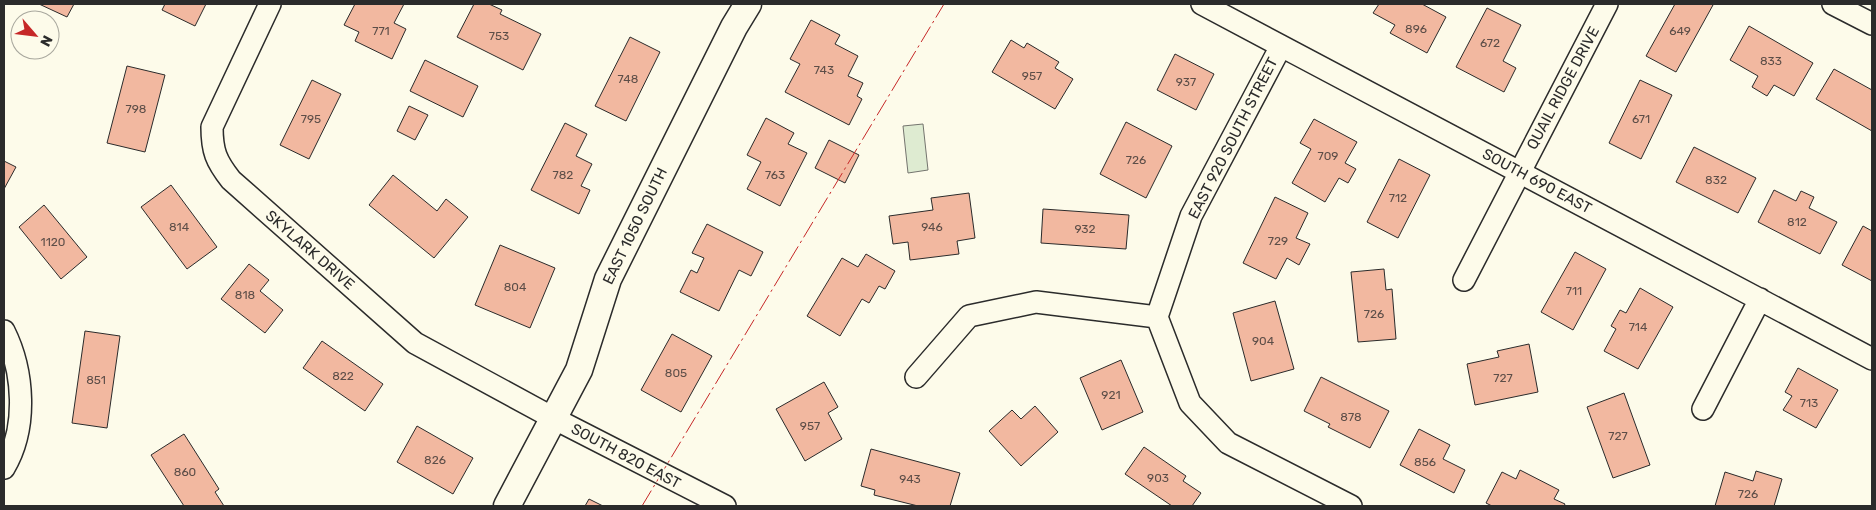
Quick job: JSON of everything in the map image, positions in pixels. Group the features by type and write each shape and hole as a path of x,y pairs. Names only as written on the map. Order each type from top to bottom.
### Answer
{"street":[{"name":"SKYLARK DRIVE","path":"270,4 212,127 212,146 218,164 231,180 415,343 555,419"},
{"name":"EAST 1050 SOUTH","path":"507,506 555,419 579,370 608,279 745,4"},
{"name":"SOUTH 690 EAST","path":"1202,4 1872,359"},
{"name":"QUAIL RIDGE DRIVE","path":"1464,280 1607,4"},
{"path":"1833,4 1872,24"},
{"name":"EAST 920 SOUTH STREET","path":"1157,316 1191,216 1281,46"},
{"path":"1703,409 1760,299"},
{"path":"916,377 969,316 1036,302 1157,316 1190,403 1228,443 1351,506"},
{"path":"4,468 18,424 20,402 16,360 7,337"},
{"name":"SOUTH 820 EAST","path":"555,419 724,506"}],"green space":[{"path":"923,124 928,170 908,173 903,126"}],"building":[{"path":"39,4 74,4 67,17 60,14 60,10 52,10"},
{"path":"165,4 206,4 195,26 162,10"},
{"path":"355,4 404,4 394,23 406,29 392,59 355,41 359,32 344,25"},
{"path":"474,4 489,4 502,10 500,14 541,34 523,70 457,37"},
{"path":"1379,4 1422,4 1446,17 1427,53 1390,33 1395,25 1373,13"},
{"path":"1675,4 1713,5 1676,72 1646,56"},
{"path":"1487,8 1521,25 1503,61 1516,68 1504,92 1456,67"},
{"path":"811,20 840,35 835,44 858,56 848,76 863,83 857,96 862,99 849,125 785,92 800,64 790,59"},
{"path":"1749,26 1813,63 1794,96 1774,85 1767,96 1752,87 1758,76 1730,60"},
{"path":"630,37 660,52 626,121 595,106"},
{"path":"1011,40 1024,48 1027,43 1059,62 1055,68 1073,79 1055,109 992,72"},
{"path":"1175,54 1214,74 1196,110 1157,90"},
{"path":"425,60 478,86 463,117 410,91"},
{"path":"127,66 165,75 145,152 107,143"},
{"path":"1834,69 1872,90 1872,131 1816,99"},
{"path":"312,80 341,94 309,159 280,145"},
{"path":"1640,80 1672,95 1641,159 1609,143"},
{"path":"409,106 428,115 415,140 397,131"},
{"path":"766,118 794,133 788,144 807,153 780,206 747,189 761,162 747,155"},
{"path":"1314,119 1357,142 1345,163 1356,169 1348,183 1339,178 1325,202 1292,183 1311,149 1300,143"},
{"path":"1126,122 1172,146 1146,198 1100,174"},
{"path":"565,123 587,134 576,156 592,164 581,186 590,190 579,214 531,190"},
{"path":"829,140 859,155 845,183 815,168"},
{"path":"1694,147 1756,178 1738,213 1676,182"},
{"path":"1399,159 1430,175 1398,238 1367,222"},
{"path":"4,161 16,167 4,189"},
{"path":"393,175 437,211 446,199 468,217 434,258 369,205"},
{"path":"171,185 217,247 187,269 141,207"},
{"path":"1774,190 1796,201 1801,191 1814,197 1809,208 1837,222 1820,254 1758,222"},
{"path":"969,193 975,238 957,241 959,254 910,260 908,242 893,244 889,216 933,210 931,198"},
{"path":"1275,197 1308,213 1296,238 1310,244 1299,265 1287,258 1276,279 1243,263"},
{"path":"44,205 87,257 61,279 19,227"},
{"path":"1043,209 1129,215 1126,249 1041,243"},
{"path":"707,224 763,252 751,276 739,270 719,311 680,292 691,270 697,273 704,258 692,253"},
{"path":"1863,226 1872,231 1872,281 1842,265"},
{"path":"500,245 555,268 530,328 475,305"},
{"path":"1575,252 1606,269 1573,330 1541,312"},
{"path":"866,254 895,271 885,289 879,286 869,303 862,299 840,336 807,316 842,258 858,267"},
{"path":"249,264 269,280 260,291 283,310 265,333 221,299"},
{"path":"1384,269 1386,290 1392,289 1396,339 1358,342 1351,272"},
{"path":"1640,288 1673,307 1638,369 1604,351 1616,329 1611,326 1620,310 1626,313"},
{"path":"1275,301 1294,369 1251,381 1233,313"},
{"path":"85,331 120,336 107,428 72,423"},
{"path":"672,334 712,356 681,412 641,390"},
{"path":"322,341 383,384 365,411 303,368"},
{"path":"1529,344 1538,392 1475,405 1467,364 1499,357 1497,351"},
{"path":"1121,360 1143,412 1102,430 1080,378"},
{"path":"1798,368 1838,390 1816,428 1783,410 1792,396 1785,392"},
{"path":"1321,377 1389,411 1370,448 1328,427 1330,424 1304,411"},
{"path":"824,382 838,407 828,413 842,439 805,461 776,409"},
{"path":"1624,393 1650,465 1613,478 1587,407"},
{"path":"1035,406 1058,432 1021,466 989,431 1012,410 1021,419"},
{"path":"417,426 473,458 453,494 397,462"},
{"path":"1419,429 1450,445 1443,459 1465,470 1454,493 1400,465"},
{"path":"184,434 219,489 215,492 224,506 184,506 151,455"},
{"path":"1144,447 1186,476 1183,481 1201,493 1192,506 1172,506 1125,474"},
{"path":"871,449 960,473 950,506 918,506 874,495 875,490 861,486"},
{"path":"1520,470 1559,490 1554,499 1565,504 1564,506 1492,506 1486,503 1502,472 1516,479"},
{"path":"1756,471 1782,479 1774,506 1715,506 1725,472 1753,481"},
{"path":"589,499 603,506 585,506"}],"power":[{"path":"642,506 944,4"}]}
